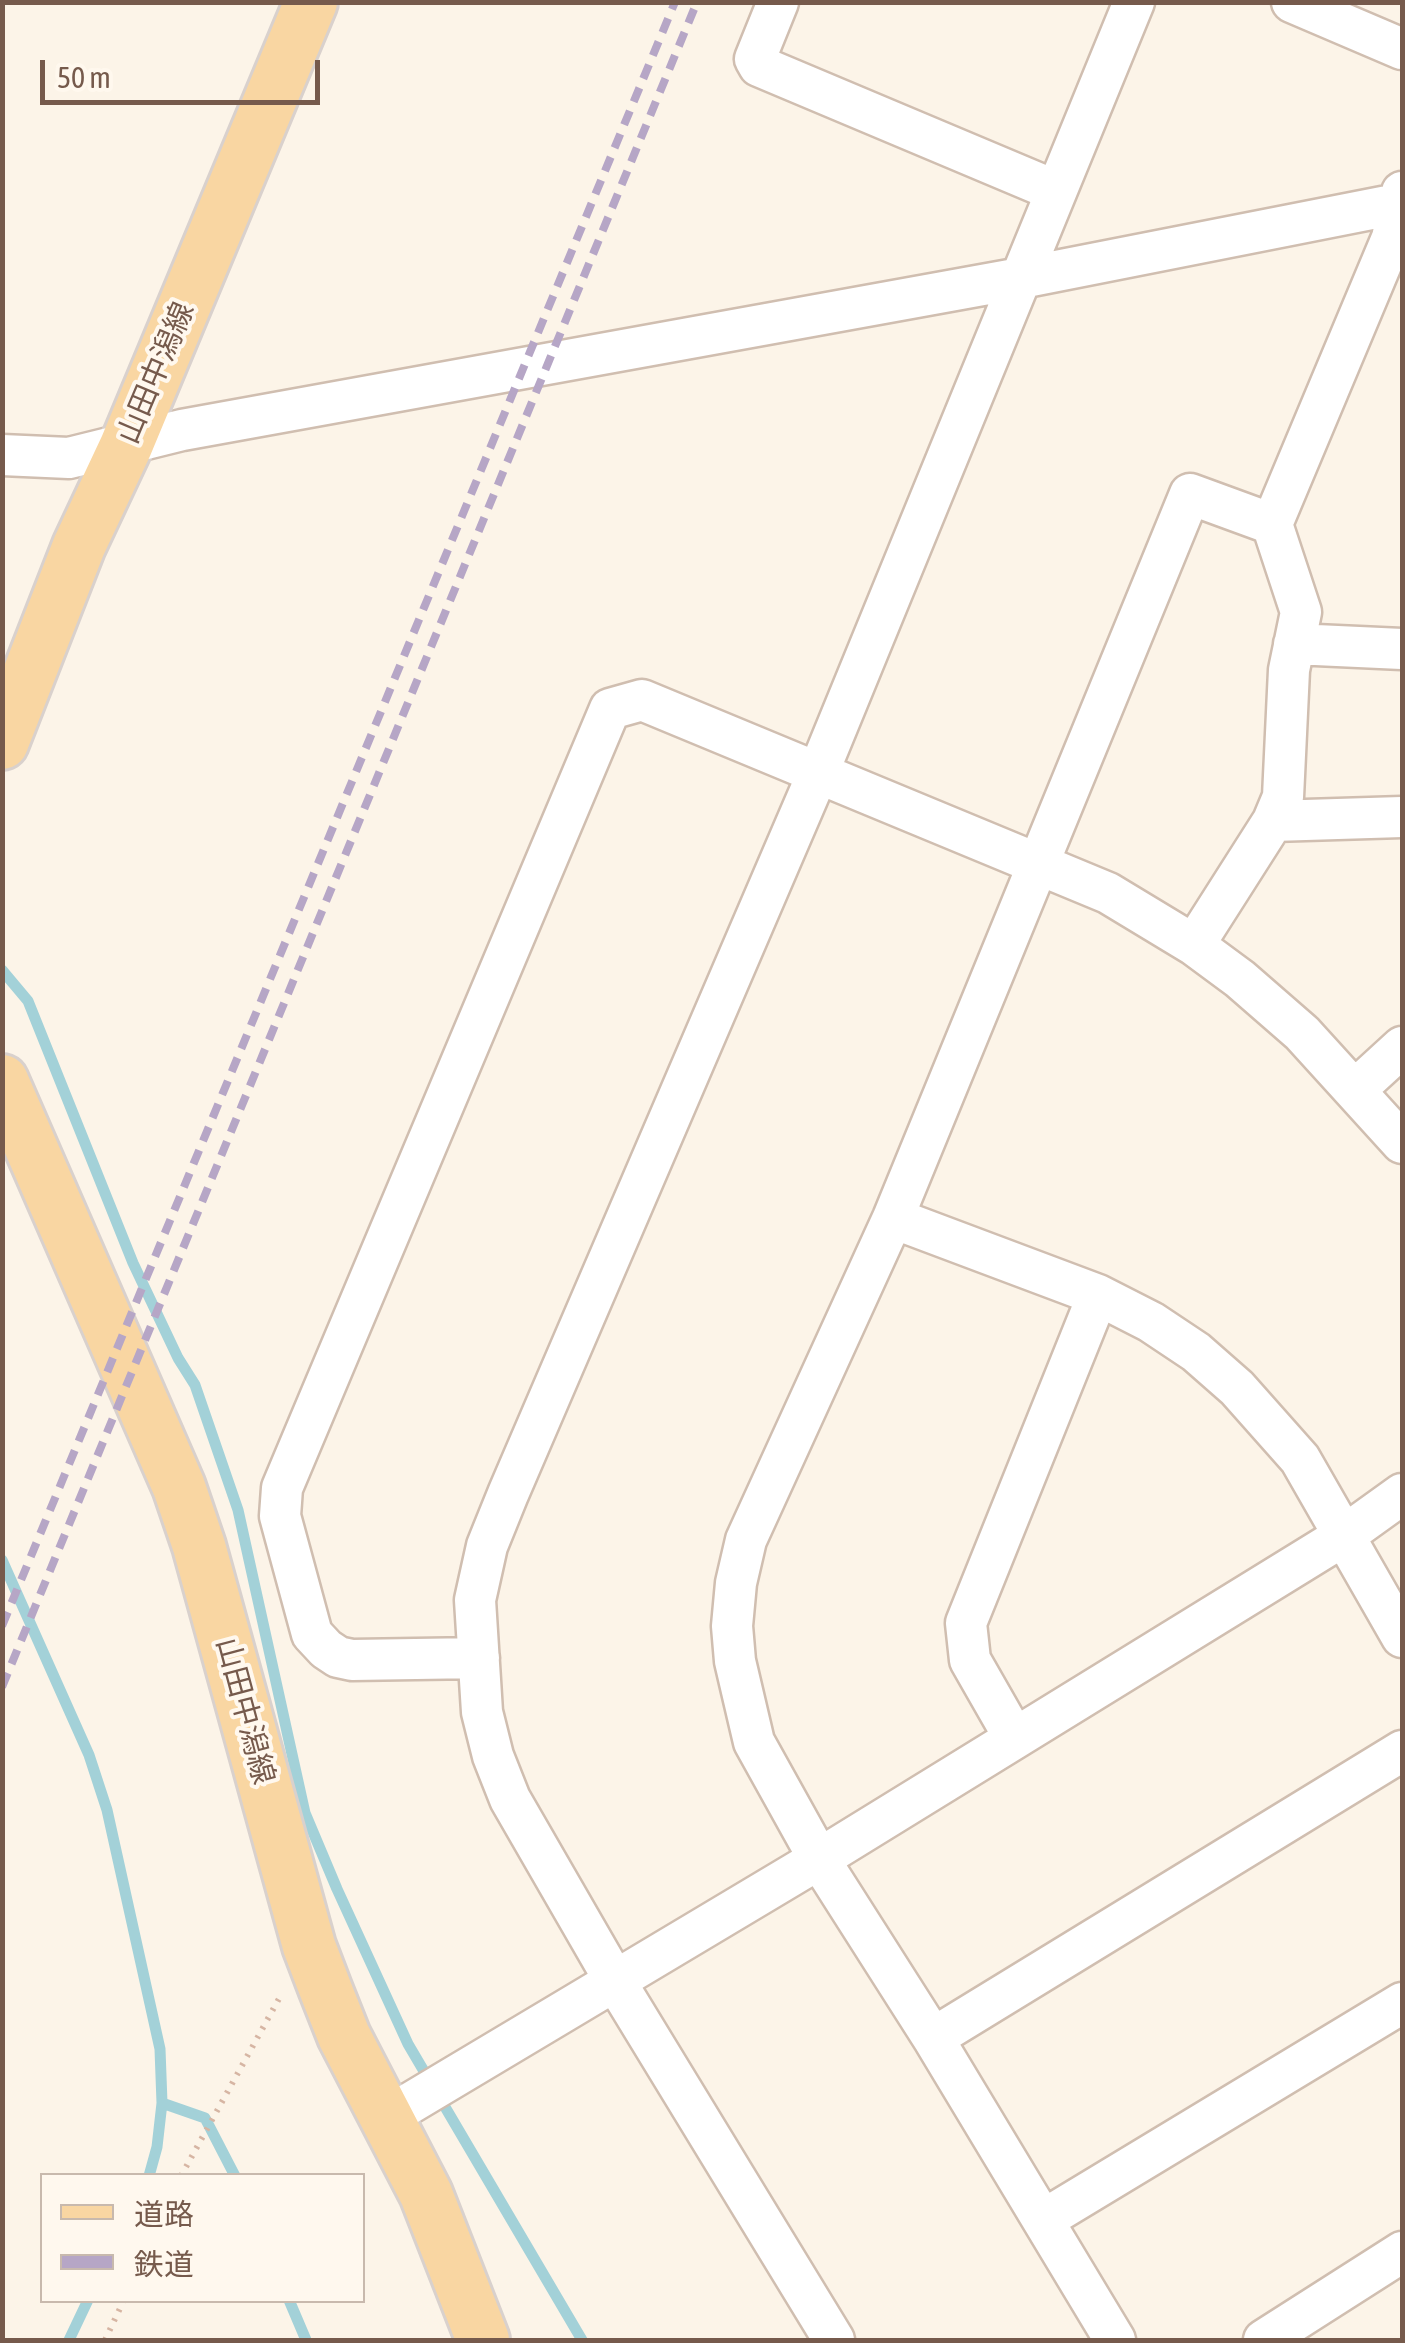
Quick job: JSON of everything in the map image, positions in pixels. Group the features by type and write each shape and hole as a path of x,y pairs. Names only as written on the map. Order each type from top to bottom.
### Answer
{"main road":[{"name":"山田中潟線","path":"2,743 79,546 126,446 311,2"},
{"name":"山田中潟線","path":"2,1081 179,1487 204,1564 309,1946 344,2036 447,2242 484,2340"}],"street":[{"path":"778,2 755,59 759,66 1056,190"},
{"path":"834,2340 615,1981 504,1784 482,1712 476,1600 487,1546 818,773 1134,2"},
{"path":"1292,2 1402,49"},
{"path":"2,455 69,458 182,430 1021,278 1402,200 1392,238 1272,524 1301,612 1288,670 1283,797 1273,821 1194,946"},
{"path":"1115,2340 819,1858 754,1742 735,1661 732,1626 746,1540 893,1218 1190,494 1272,524"},
{"path":"1294,644 1402,649"},
{"path":"479,1658 352,1660 326,1650 312,1634 280,1516 282,1488 610,709 642,700 1108,893 1240,979 1290,1022 1402,1143"},
{"path":"1273,821 1402,816"},
{"path":"1355,1090 1402,1047"},
{"path":"893,1218 1098,1295 1151,1322 1196,1352 1237,1388 1300,1459 1402,1637"},
{"path":"1014,1737 970,1660 966,1623 1098,1295"},
{"path":"387,2118 1345,1535 1402,1494"},
{"path":"933,2038 1402,1751"},
{"path":"1043,2220 1402,2003"},
{"path":"1264,2340 1402,2252"}],"path":[{"path":"183,2173 309,1946"},
{"path":"106,2340 123,2303"}],"waterway":[{"path":"2,970 28,1001 133,1263 195,1385 238,1510 305,1813 337,1889 408,2044 582,2340"},
{"path":"2,1560 89,1755 107,1810 160,2049 162,2103 150,2173"},
{"path":"162,2103 205,2118 233,2173"},
{"path":"69,2340 87,2303"},
{"path":"290,2303 306,2340"}],"railway":[{"path":"2,1626 675,2"},
{"path":"2,1687 697,2"}]}
